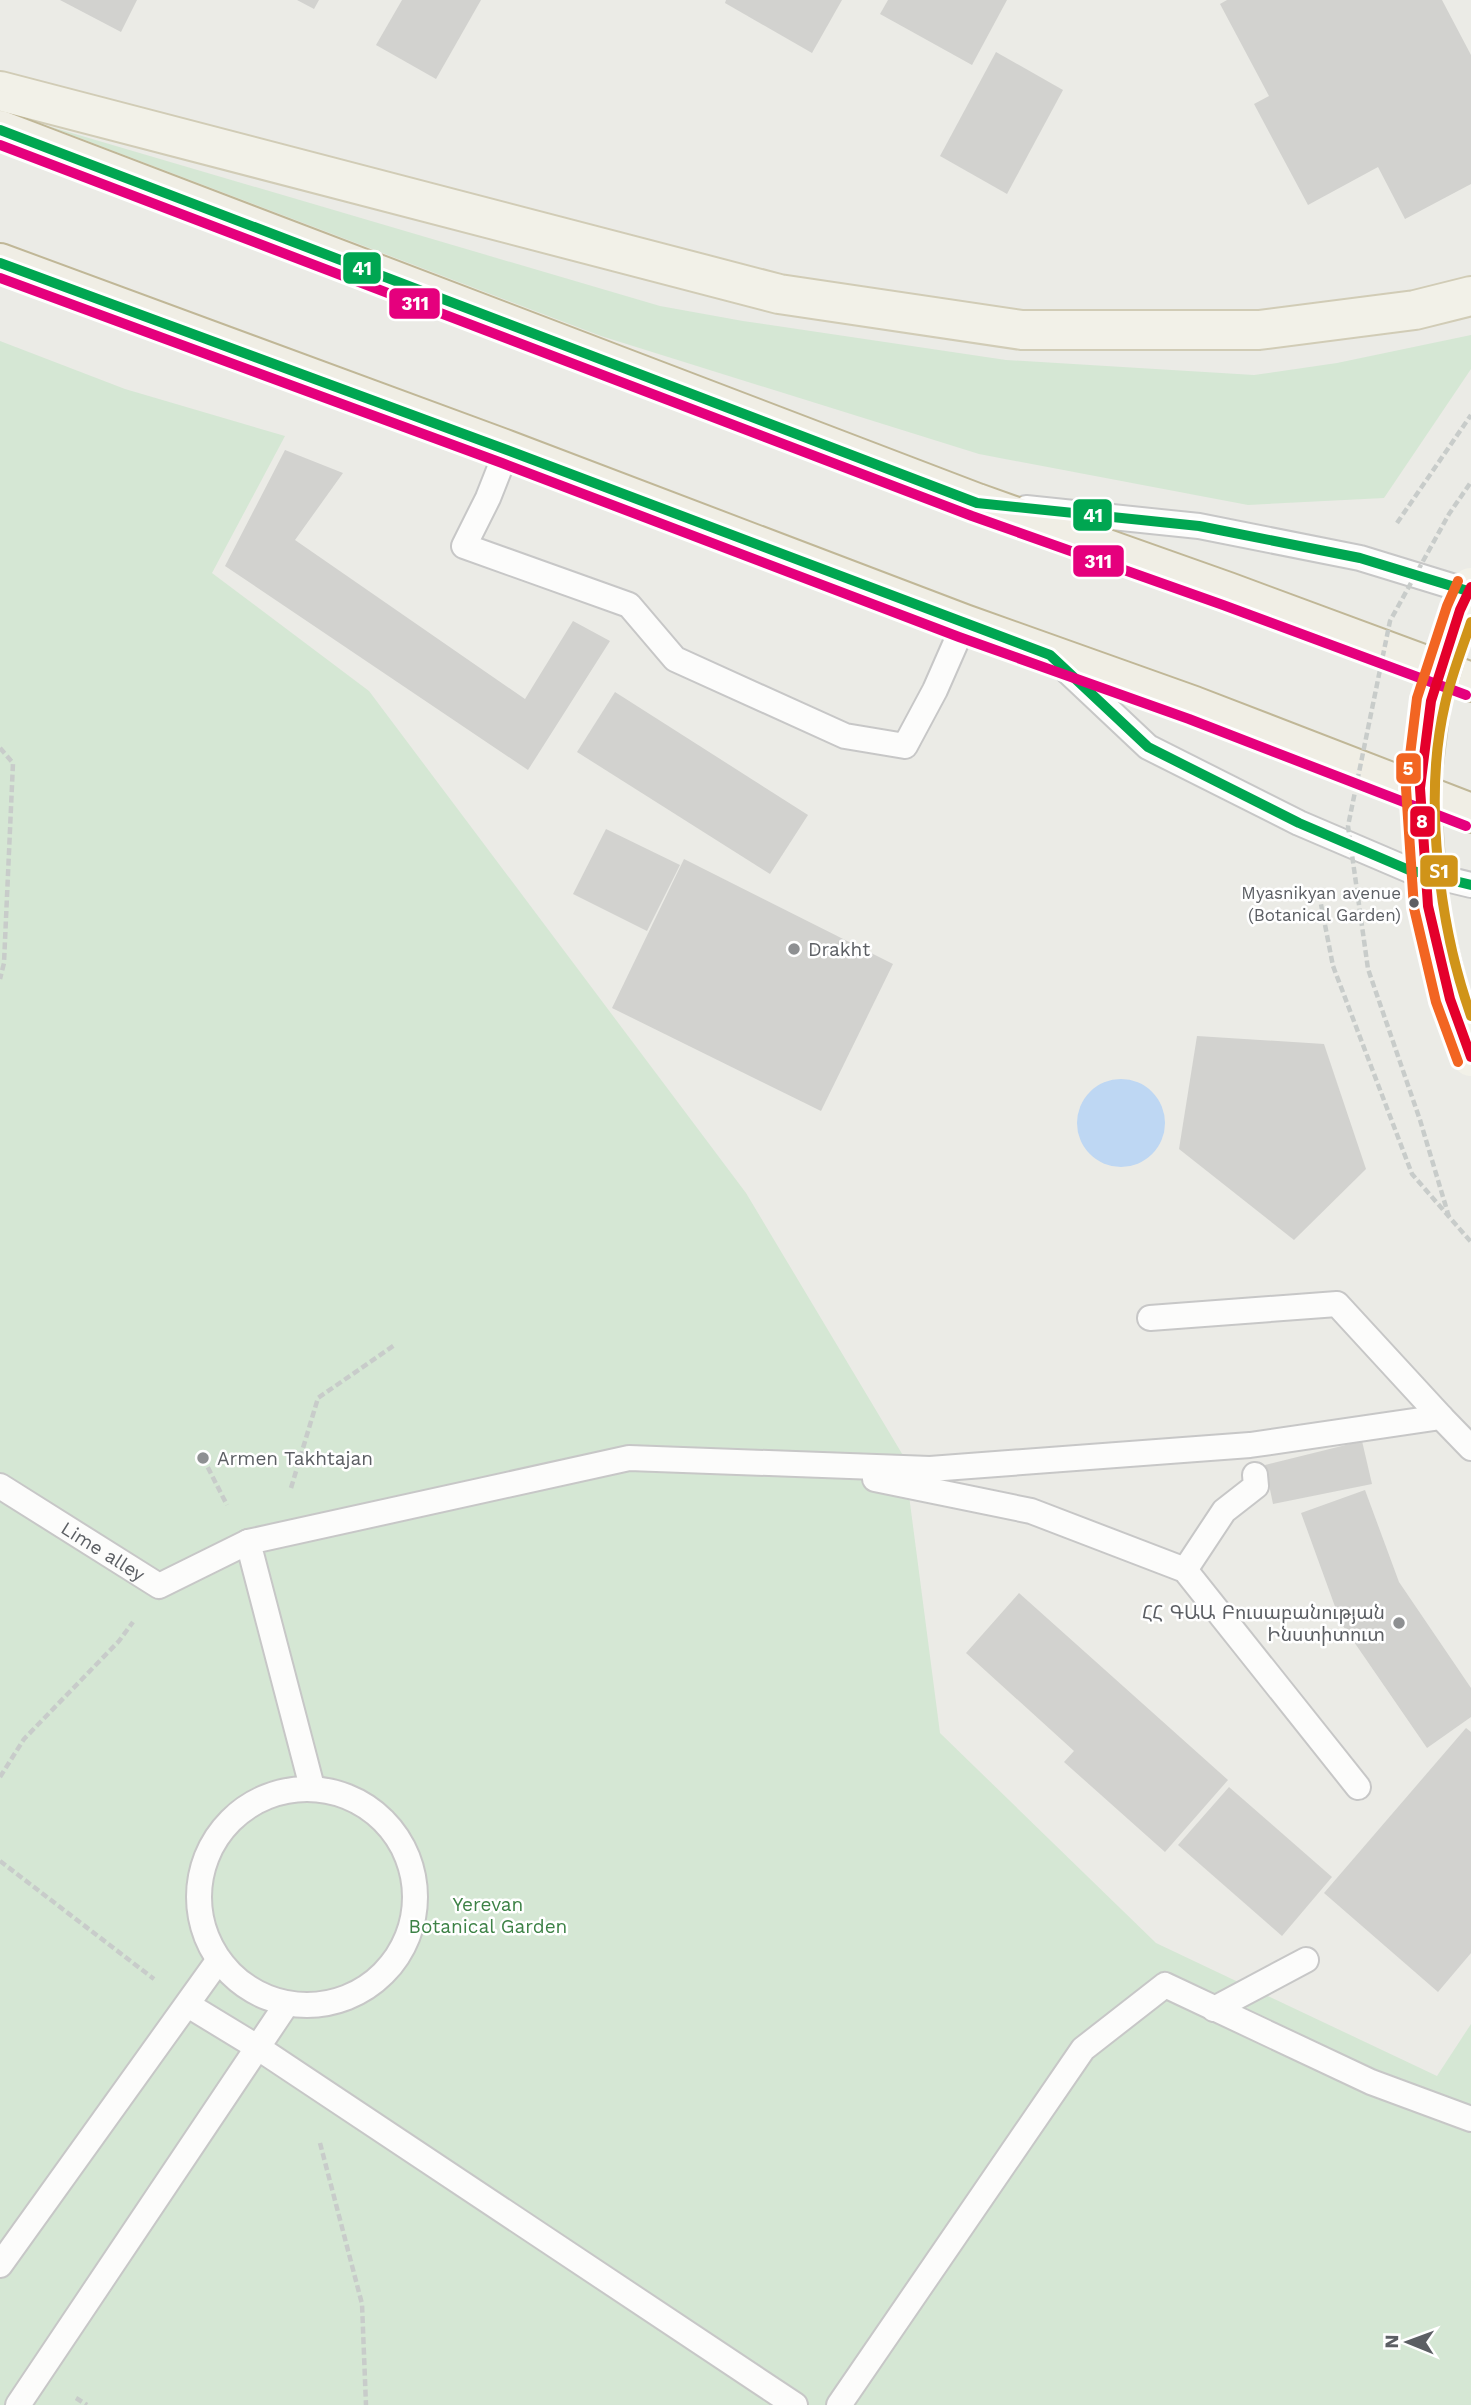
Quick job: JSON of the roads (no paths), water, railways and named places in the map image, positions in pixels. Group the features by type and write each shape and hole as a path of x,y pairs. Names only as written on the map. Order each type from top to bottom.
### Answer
{"highway":[{"path":"0,130 977,503 1471,682"},
{"path":"0,263 507,450 964,624 1194,706 1471,813"}],"main road":[{"path":"0,91 779,294 1022,330 1259,330 1415,310 1471,296"},
{"path":"1471,587 1460,610 1432,701 1420,788 1428,906 1450,999 1471,1057"}],"lane":[{"path":"507,450 488,498 464,546 629,605 675,659 845,736 905,746 935,690 964,624"},
{"path":"977,503 1199,526 1360,558 1471,592"},
{"path":"1050,655 1148,747 1311,828 1409,870 1471,885"},
{"path":"1150,1318 1337,1304 1471,1448"},
{"path":"805,1464 930,1469 1262,1444 1441,1417"},
{"name":"Lime alley","path":"0,1486 159,1586 248,1542 629,1458 805,1464"},
{"path":"805,1464 1031,1511 1185,1570 1358,1787"},
{"path":"1185,1570 1224,1511 1256,1486 1255,1475"},
{"path":"248,1542 313,1787"},
{"path":"313,1787 356,1798 390,1826 412,1866 416,1910 402,1953 371,1986 331,2004 286,2005 248,1990 218,1961 200,1924 198,1884 210,1844 236,1813 272,1793 313,1787"},
{"path":"1214,2008 1306,1960"},
{"path":"0,2265 218,1961"},
{"path":"839,2405 1083,2049 1165,1985 1371,2082 1471,2119"},
{"path":"188,2005 257,2047 795,2405"},
{"path":"18,2405 286,2005"}],"water":[{"path":"1121,1079 1138,1082 1152,1092 1162,1106 1165,1123 1162,1140 1152,1154 1138,1164 1121,1167 1104,1164 1090,1154 1080,1140 1077,1123 1080,1106 1090,1092 1104,1082"}],"place":[{"name":"Myasnikyan avenue (Botanical Garden)","path":"1414,903"},
{"name":"Drakht","path":"794,949"},
{"name":"Armen Takhtajan","path":"203,1458"},
{"name":"ՀՀ ԳԱԱ Բուսաբանության Ինստիտուտ","path":"1399,1623"}],"park label":[{"name":"Yerevan Botanical Garden","path":"488,1915"}]}
